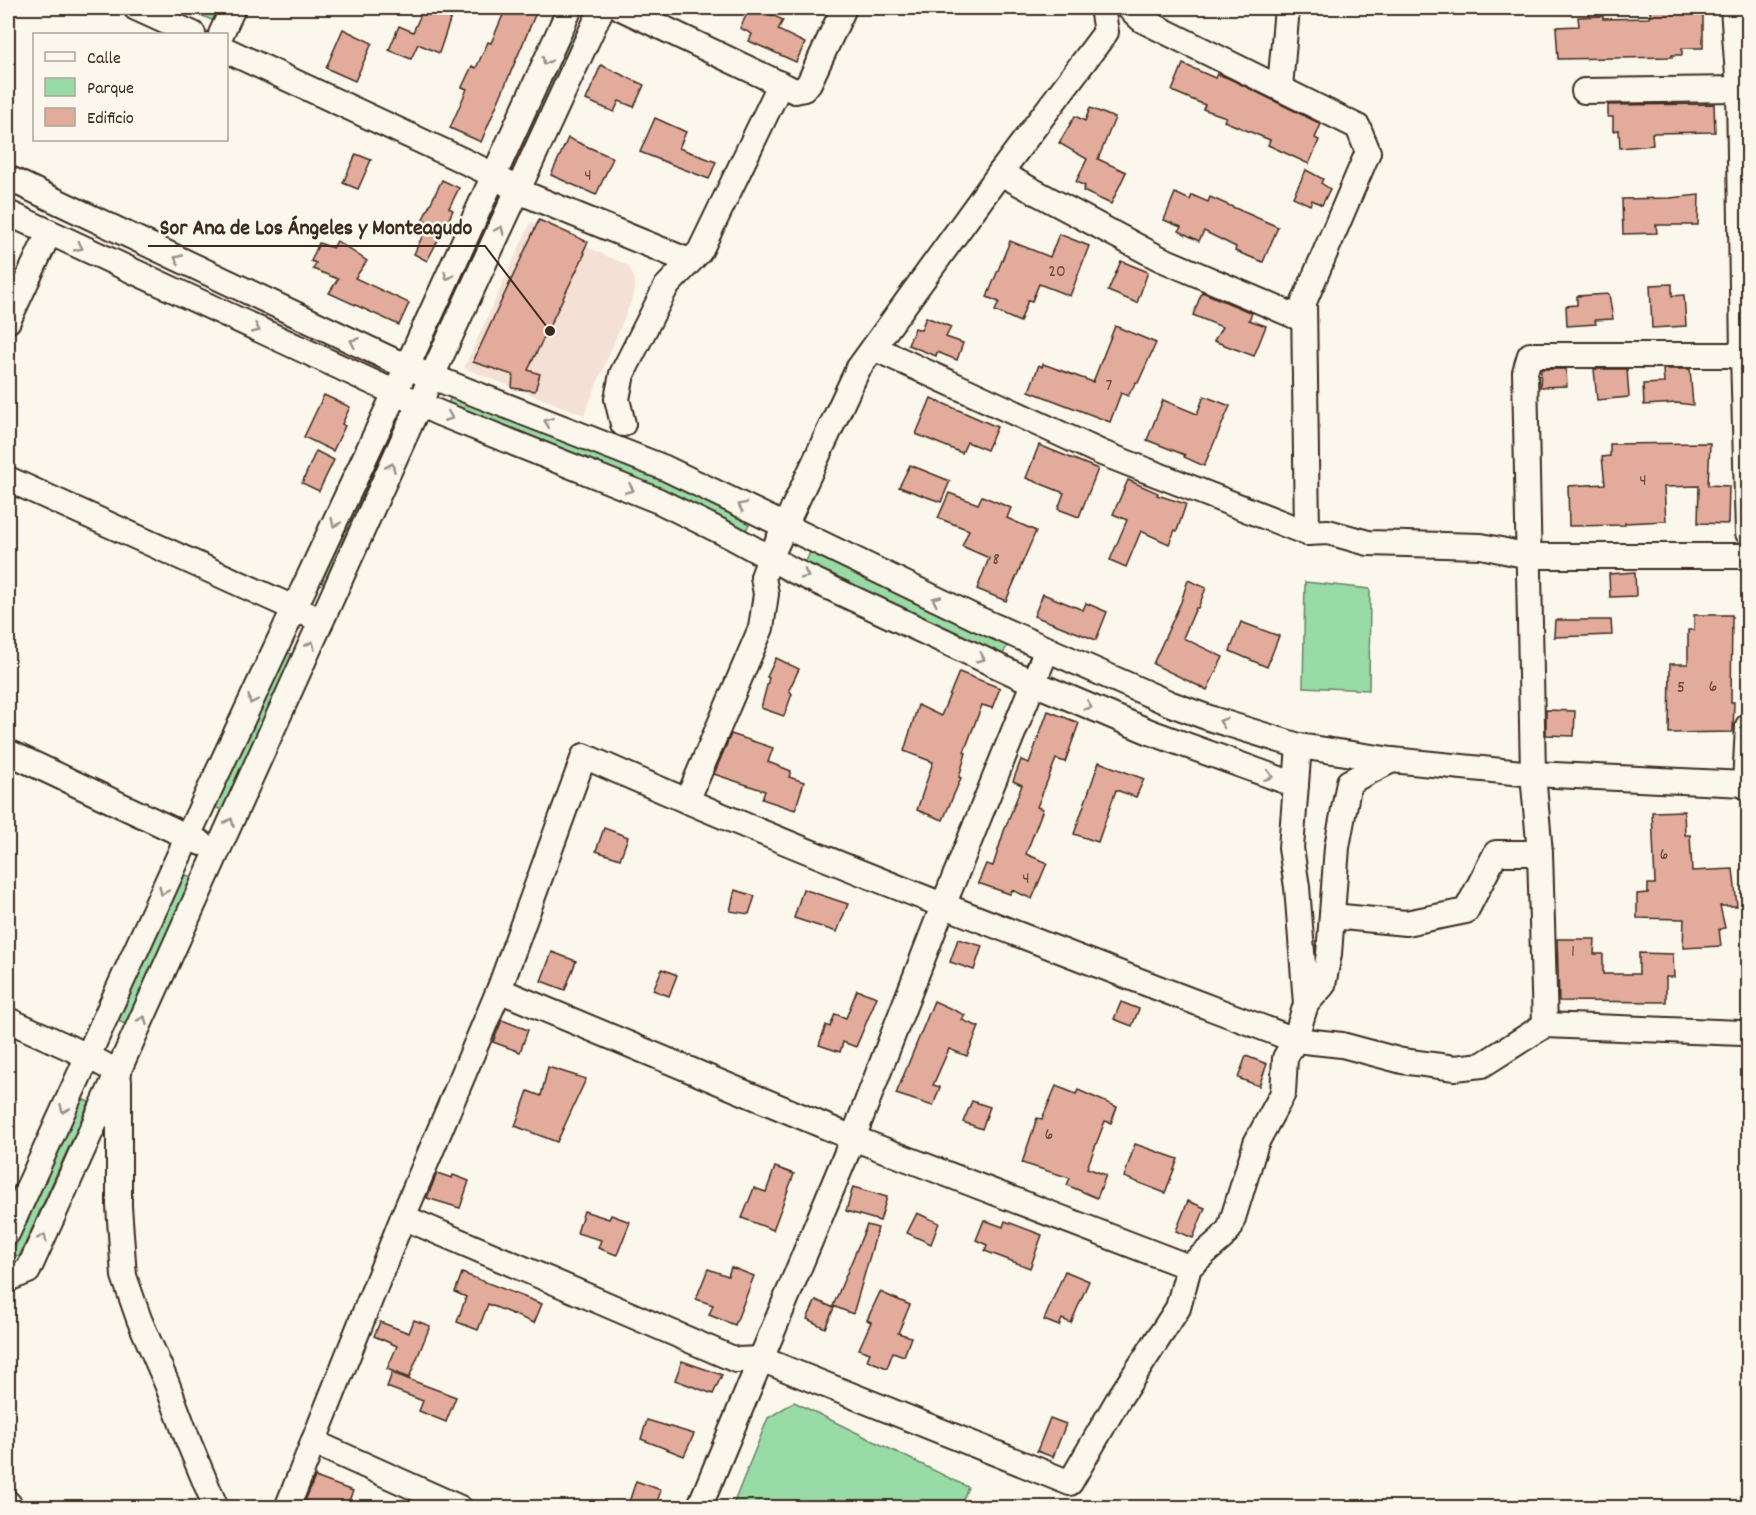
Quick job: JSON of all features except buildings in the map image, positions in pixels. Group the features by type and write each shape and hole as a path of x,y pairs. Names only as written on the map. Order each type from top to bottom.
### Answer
{"street":[{"path":"136,8 191,33"},
{"path":"221,33 233,8"},
{"path":"8,1232 570,8"},
{"path":"8,1279 28,1271 431,378 602,8"},
{"path":"621,8 795,91 804,88 809,83 844,8"},
{"path":"687,801 761,628 766,594 763,577 770,558 858,369 1000,173 1106,32 1102,8"},
{"path":"1280,87 1287,8"},
{"path":"1733,8 1739,89 1743,355 1749,533"},
{"path":"1140,12 1358,127 1368,152 1304,302 1307,533"},
{"path":"228,51 494,175 519,191 689,261"},
{"path":"623,424 617,399 622,374 666,287 700,251 780,85"},
{"path":"1584,91 1739,89"},
{"path":"1000,173 1159,258 1304,320"},
{"path":"8,178 431,378 665,468 902,584 1047,649 1171,704 1263,736 1299,746 1392,760 1533,774 1747,786 1749,726"},
{"path":"8,213 395,393 659,501 770,558 1034,683 1150,732 1296,785"},
{"path":"8,321 49,233"},
{"path":"874,348 1102,453 1307,533 1328,532 1368,543 1481,546 1529,556 1749,556"},
{"path":"1545,1025 1540,853 1533,774 1526,372 1530,355 1743,355"},
{"path":"8,479 322,620"},
{"path":"699,1508 853,1138 943,906 1047,649"},
{"path":"403,1217 736,1360 761,1359 1070,1483 1118,1400 1178,1308 1189,1267 1230,1228 1256,1143 1283,1093 1285,1058 1295,1040 1306,1004 1297,887 1291,848 1299,746"},
{"path":"8,752 187,838 218,850"},
{"path":"287,1508 403,1217 499,990 584,756 687,801 943,906 1295,1040 1342,1045 1402,1061 1455,1068 1482,1065 1545,1025 1741,1033"},
{"path":"1306,1004 1323,985 1329,954 1337,847 1349,782 1392,760"},
{"path":"1332,916 1406,923 1466,912 1496,853 1540,853"},
{"path":"499,990 853,1138 1189,1267"},
{"path":"8,1020 88,1056 119,1073"},
{"path":"119,1073 119,1206 124,1276 139,1319 216,1508"},
{"path":"313,1442 460,1508"},
{"path":"8,1503 12,1508"}],"shaded area":[{"path":"531,222 629,266 635,281 634,294 584,415 464,368"}],"green space":[{"path":"185,8 223,8 216,22"},
{"path":"573,28 581,31 525,153 518,149"},
{"path":"488,212 496,216 437,343 429,339"},
{"path":"451,396 672,482 751,519 745,533 447,407"},
{"path":"393,420 401,423 326,585 319,581"},
{"path":"811,550 1008,644 1001,658 804,566"},
{"path":"1305,582 1370,589 1369,690 1303,687"},
{"path":"287,652 295,656 224,811 215,807"},
{"path":"184,874 193,878 125,1024 116,1020"},
{"path":"82,1099 89,1102 19,1257 12,1254"},
{"path":"794,1402 968,1487 960,1507 732,1507 768,1418"}],"place":[{"name":"Sor Ana de Los Ángeles y Monteagudo","path":"550,331"}]}
